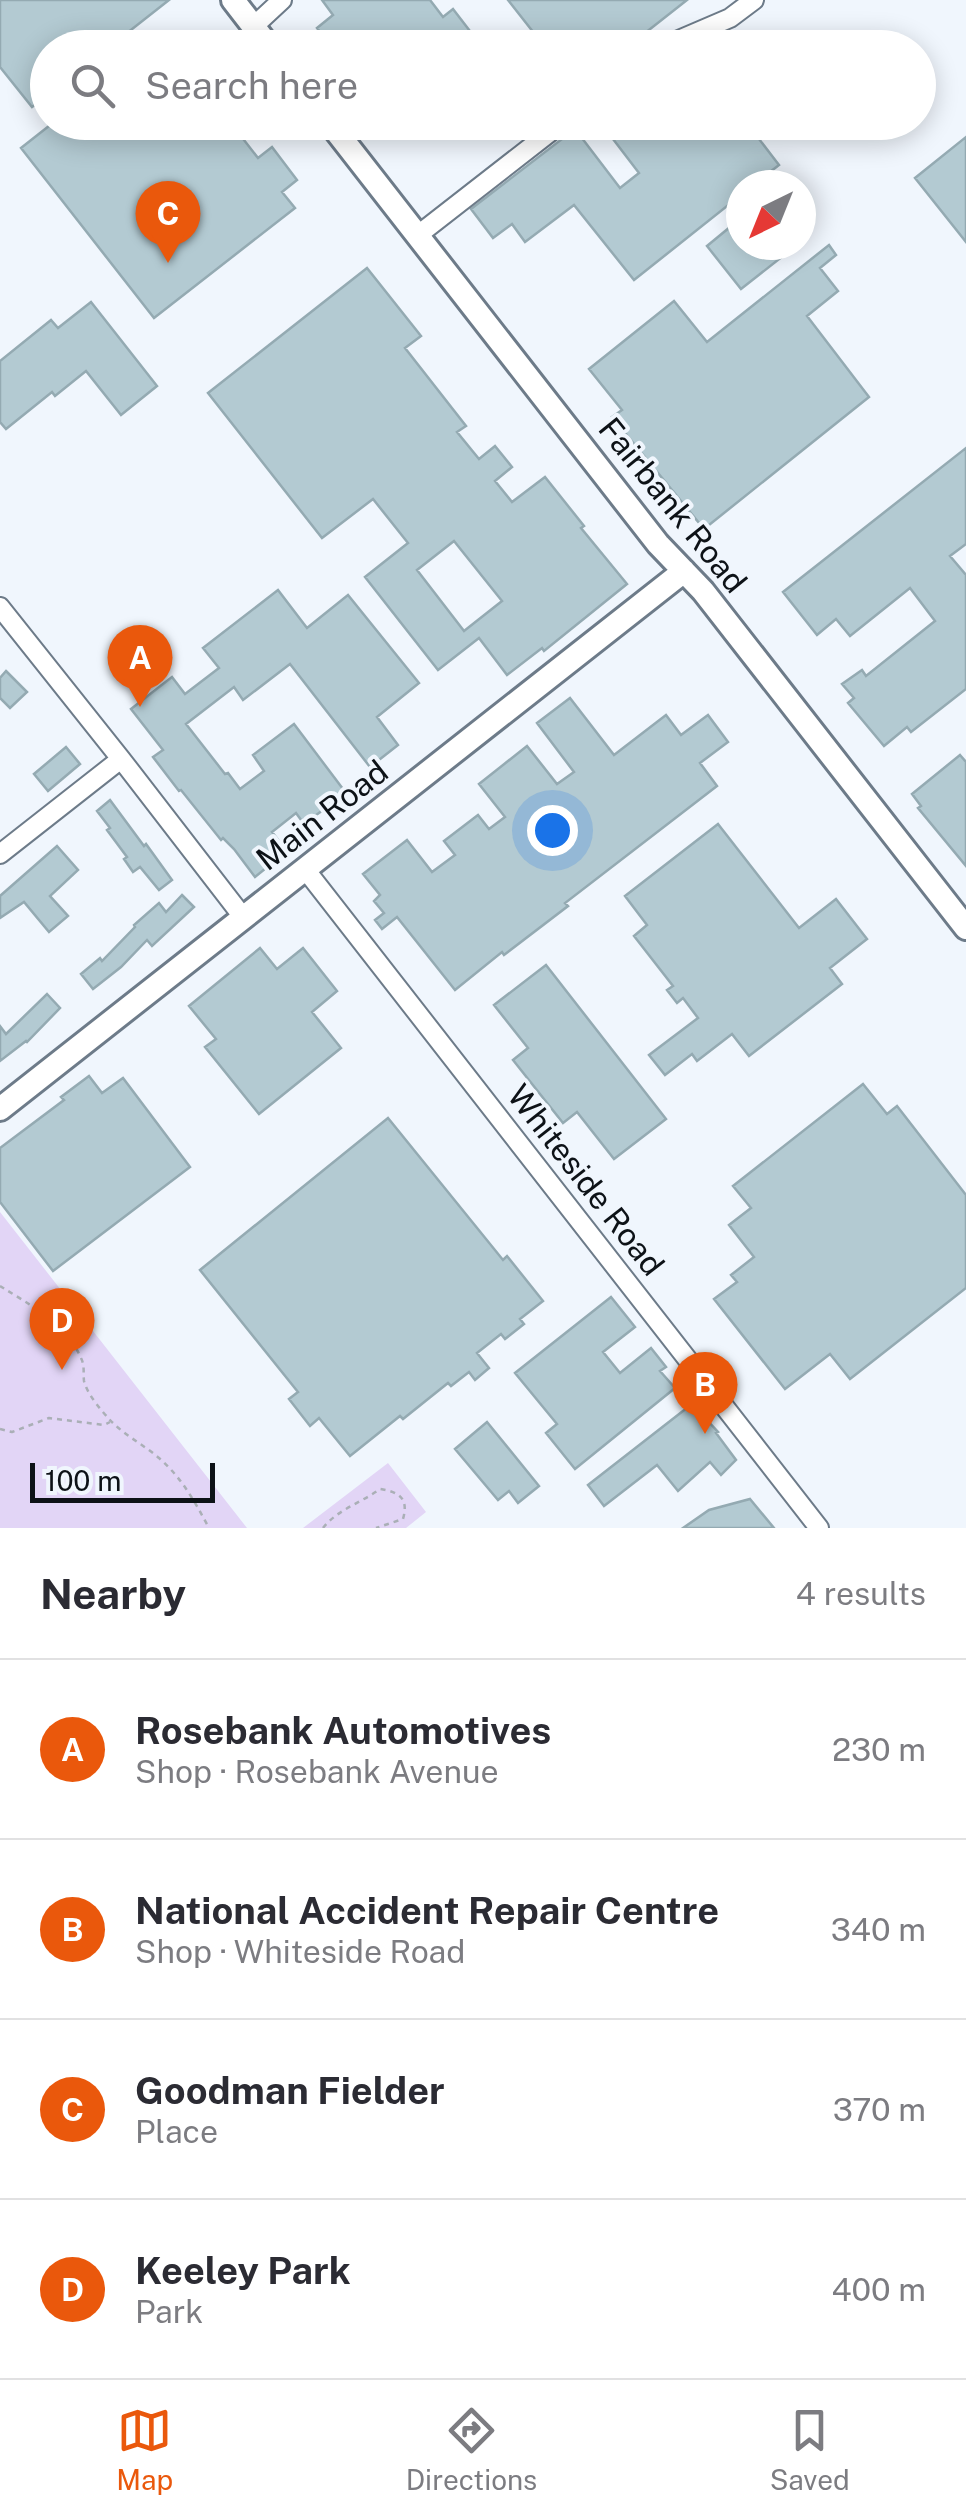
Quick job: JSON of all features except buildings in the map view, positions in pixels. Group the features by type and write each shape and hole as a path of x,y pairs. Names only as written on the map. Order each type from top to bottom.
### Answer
{"main road":[{"path":"233,0 256,30"},
{"name":"Fairbank Road","path":"343,140 658,544 702,591 966,928"},
{"name":"Main Road","path":"0,1110 684,571"}],"street":[{"path":"254,27 282,0"},
{"path":"702,30 730,18 754,0"},
{"path":"418,235 541,140"},
{"path":"0,608 243,918"},
{"path":"0,854 121,759"},
{"name":"Whiteside Road","path":"306,869 819,1528"}],"path":[{"path":"0,1286 26,1302 72,1341 82,1359 89,1392 112,1422 178,1478 209,1528"},
{"path":"0,1429 17,1433 49,1418 112,1422"},
{"path":"323,1528 334,1516 380,1489 394,1491 402,1498 406,1510 402,1519 376,1528"}],"shaded area":[{"path":"0,1212 247,1528 0,1528"},
{"path":"388,1463 426,1512 406,1528 303,1528"}],"place":[{"name":"Goodman Fielder","path":"168,263"},
{"name":"Rosebank Automotives","path":"140,707"},
{"name":"Keeley Park","path":"62,1370"},
{"name":"National Accident Repair Centre","path":"705,1434"}]}
